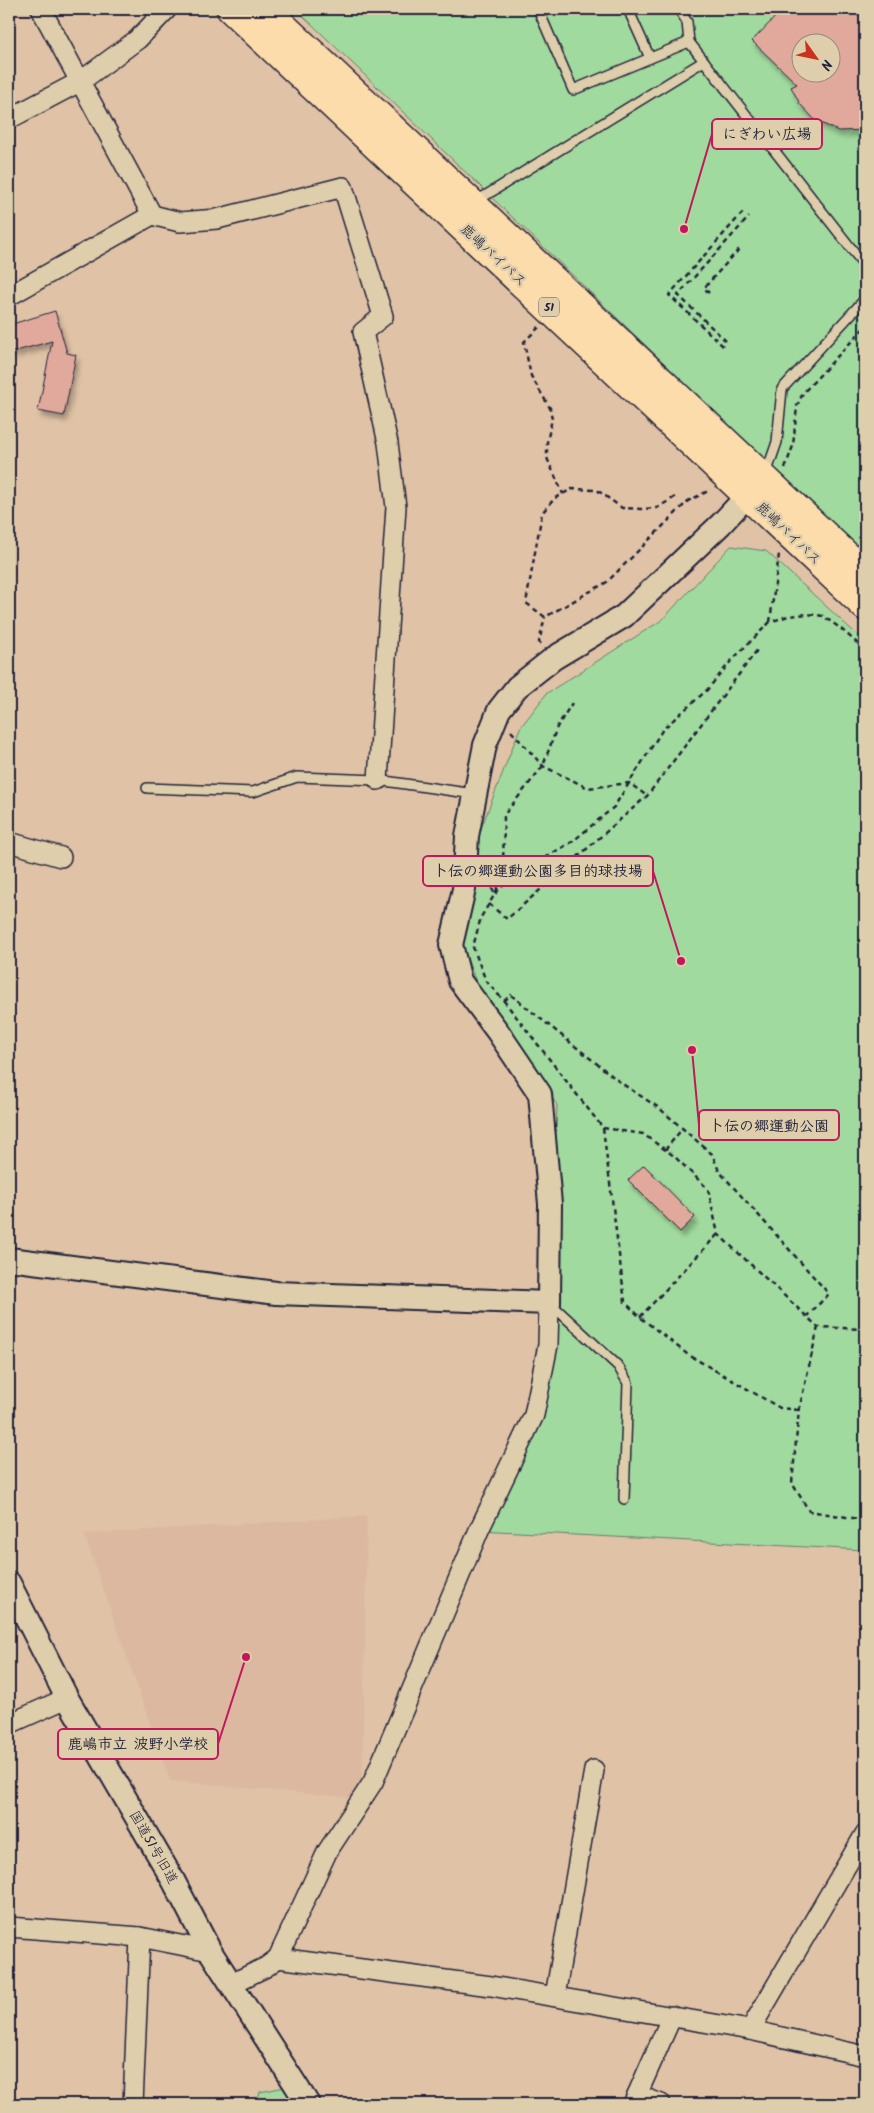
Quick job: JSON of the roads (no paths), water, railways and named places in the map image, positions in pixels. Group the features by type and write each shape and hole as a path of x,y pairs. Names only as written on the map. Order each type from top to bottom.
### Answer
{"highway":[{"name":"鹿嶋バイパス","path":"231,9 765,482 865,573"},
{"name":"鹿嶋バイパス","path":"265,9 472,202 765,482 865,606"}],"street":[{"path":"41,9 152,215"},
{"path":"9,119 81,81 138,39 167,9"},
{"path":"9,296 152,215 180,222 217,219 343,187 383,316 363,332 388,443 396,507 378,780"},
{"path":"231,1984 278,1958 328,1852 373,1782 479,1530 534,1415 548,1345 549,1302 550,1204 540,1094 498,1032 460,981 451,946 464,889 467,836 485,745 499,710 517,687 554,658 624,616 765,482"},
{"path":"9,842 61,857"},
{"path":"9,1259 276,1293 549,1302"},
{"name":"国道51号旧道","path":"9,1584 67,1698 174,1880 210,1951 308,2104"},
{"path":"9,1724 67,1698"},
{"path":"555,1996 594,1770"},
{"path":"750,2030 865,1834"},
{"path":"9,1927 140,1937 210,1951"},
{"path":"133,2104 140,1937"},
{"path":"278,1958 555,1996 750,2030 865,2056"},
{"path":"661,2104 635,2100 672,2016"}],"lane":[{"path":"538,9 573,90 689,42"},
{"path":"628,9 650,58"},
{"path":"679,9 687,22 689,42 865,266"},
{"path":"472,202 704,61"},
{"path":"765,482 776,442 782,389 865,299"},
{"path":"147,788 252,792 297,777 378,780 474,794"},
{"path":"549,1302 618,1366 628,1383 624,1499"}],"place":[{"name":"にぎわい広場","path":"684,229"},
{"name":"卜伝の郷運動公園多目的球技場","path":"681,961"},
{"name":"卜伝の郷運動公園","path":"692,1050"},
{"name":"鹿嶋市立 波野小学校","path":"246,1657"}]}
